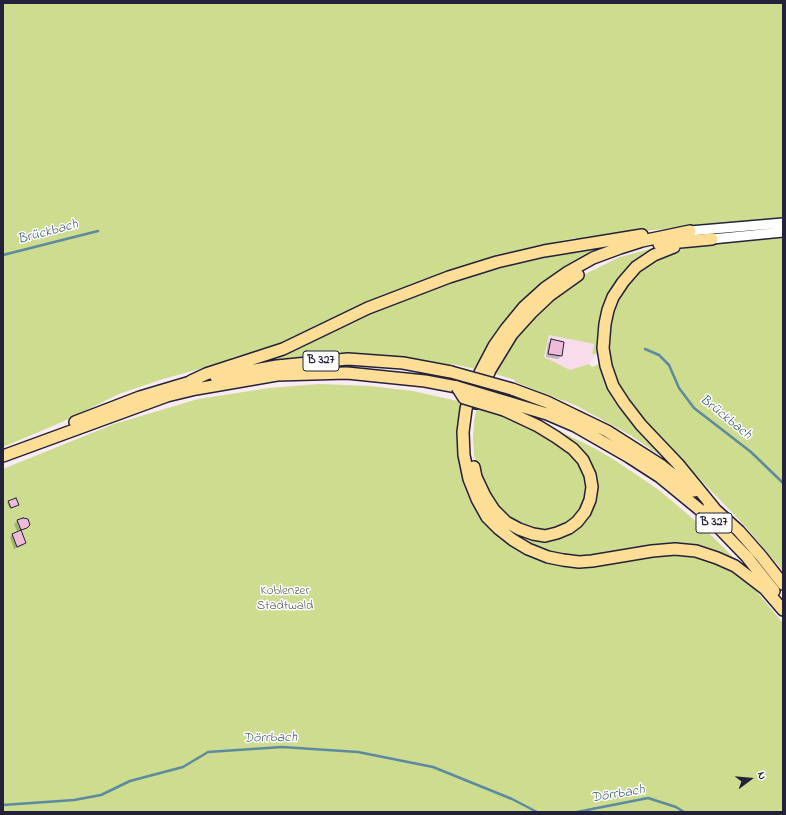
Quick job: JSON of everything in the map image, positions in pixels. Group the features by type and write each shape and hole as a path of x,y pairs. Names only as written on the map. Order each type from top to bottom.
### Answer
{"highway":[{"path":"191,381 206,374 283,349 368,308 405,293 497,262 576,245 690,231"},
{"path":"690,231 642,241 593,258 568,272 545,288 524,307 494,346 472,388 462,432 464,454 469,479 477,499 487,516 508,536 528,549 548,557 579,562 652,551 675,549 696,551 718,558 735,566 764,589 783,610"},
{"path":"505,406 574,449 587,467 592,487 590,500 585,512 568,528 558,533 545,536 533,534 506,522 485,496 476,477 471,454 469,432 473,410 490,370 512,334 530,313 572,278 596,265 622,254 645,247 712,238"},
{"path":"712,238 670,248 654,254 636,267 623,282 611,303 605,324 603,348 606,366 613,386 624,403 642,426 678,464 714,508"},
{"name":"B 327","path":"3,456 96,413 191,381 277,366 348,359 402,363 451,372 512,389 577,415 612,434 662,466 714,508 743,536 783,584"},
{"name":"B 327","path":"3,456 167,396 196,389 277,375 347,373 452,386 505,406 547,414 575,426 618,450 660,477 699,509 720,529 773,588 783,605"}],"street":[{"path":"690,231 783,223"},
{"path":"712,238 783,232"}],"shaded area":[{"path":"549,335 594,344 592,352 596,355 589,364 570,370 544,357"}],"green space":[{"path":"3,3 783,3 783,218 653,230 579,241 575,238 556,242 558,245 331,322 330,320 301,335 274,346 231,358 232,360 163,379 119,394 62,422 3,447"},
{"path":"783,237 783,571 745,526 644,421 626,398 616,378 610,356 609,330 617,302 628,283 636,273 668,253 700,245"},
{"path":"601,247 602,249 563,269 532,291 505,320 492,338 476,369 452,364 451,366 393,357 261,363 303,347 329,332 372,311 421,291 516,264"},
{"path":"657,247 625,274 596,355 592,353 594,344 549,335 544,357 570,370 589,364 592,367 602,363 671,463 630,435 577,406 515,382 515,380 492,373 511,340 532,315 581,276 620,257"},
{"name":"Koblenzer Stadtwald","path":"319,384 370,386 413,391 462,402 457,436 459,456 467,489 472,500 542,559 656,553 698,556 739,574 752,586 783,623 783,812 3,812 3,469 114,424 198,399 269,388"},
{"path":"477,407 522,421 569,450 586,471 589,493 575,520 546,532 514,524 495,506 477,470 474,455 474,421"},
{"path":"559,431 613,459 659,490 705,529 734,558 730,562 701,550 564,558 521,543 498,518 524,535 578,525 595,480 558,433"}],"building":[{"path":"551,339 564,342 562,356 548,354"},
{"path":"16,498 19,505 11,508 8,501"},
{"path":"23,518 28,519 30,525 21,530 17,520"},
{"path":"21,530 26,543 17,547 12,534"}],"waterway":[{"name":"Brückbach","path":"3,255 98,231"},
{"name":"Brückbach","path":"645,349 659,355 669,365 679,388 694,408 751,452 783,483"},
{"name":"Dörrbach","path":"3,805 74,800 101,795 130,781 183,767 208,752 282,747 358,752 433,767 512,799 537,812"},
{"name":"Dörrbach","path":"577,812 648,798 676,807 684,812"}]}
